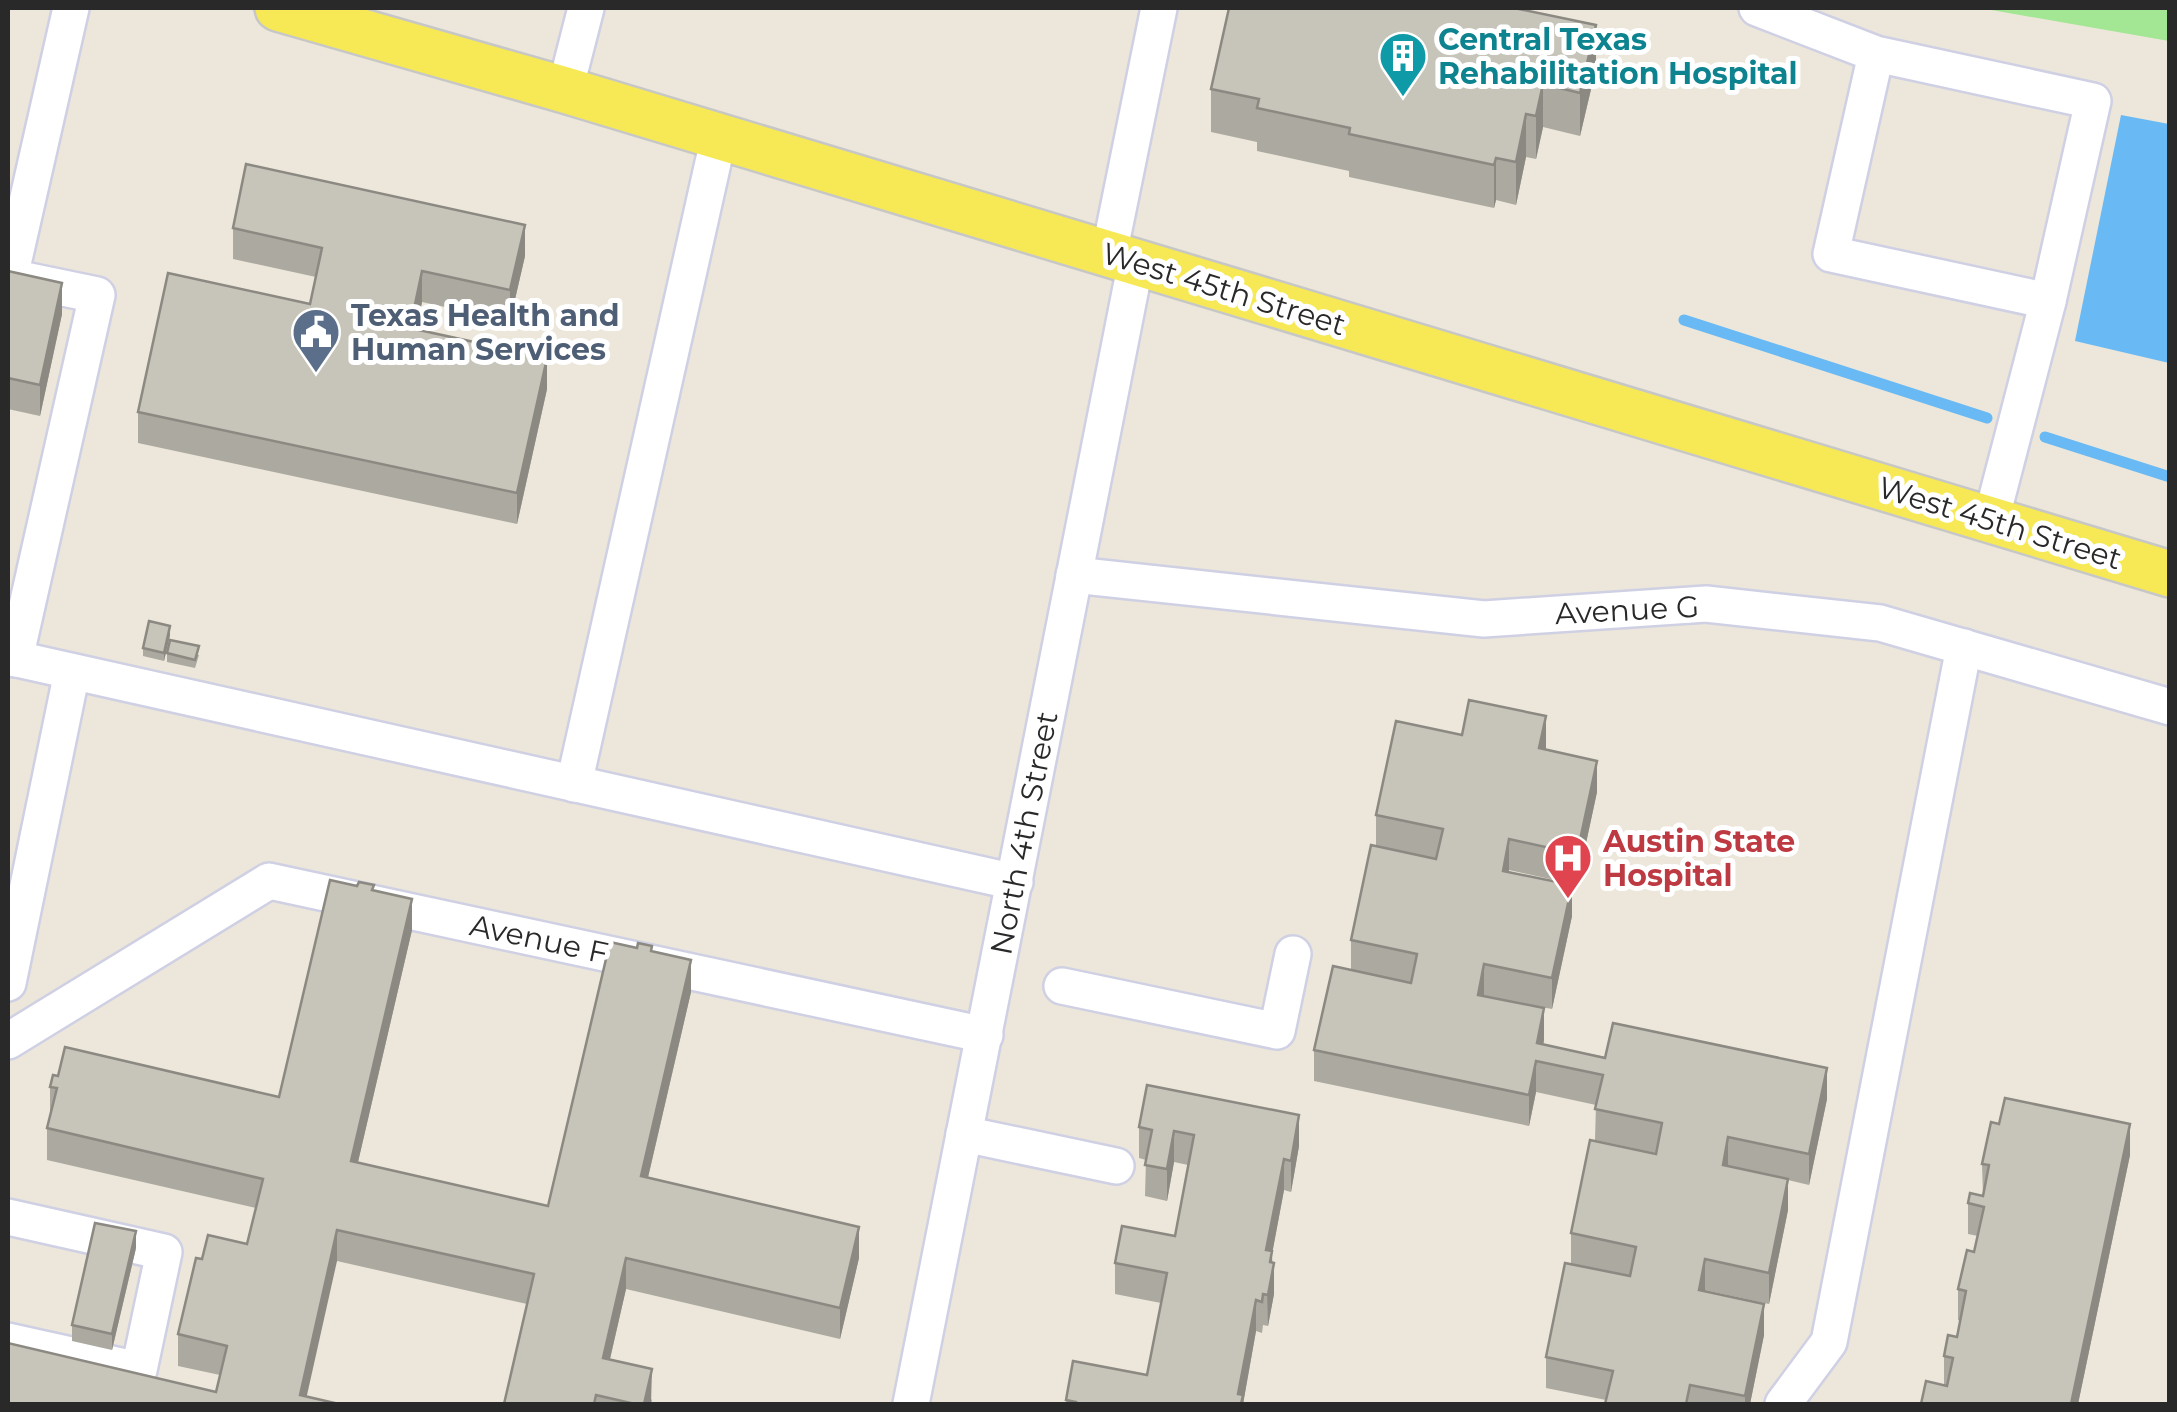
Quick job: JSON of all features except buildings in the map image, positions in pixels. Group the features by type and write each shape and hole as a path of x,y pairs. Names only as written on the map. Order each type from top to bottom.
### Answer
{"main road":[{"name":"West 45th Street","path":"278,8 719,136 2170,574"}],"street":[{"path":"70,8 10,276 96,295 12,658 1015,882"},
{"path":"565,90 586,8"},
{"name":"North 4th Street","path":"911,1404 1074,575 1160,8"},
{"path":"1757,8 1876,54 2093,101 2048,302 1991,520"},
{"path":"1876,54 1832,254 2048,302"},
{"path":"574,784 719,136"},
{"name":"Avenue G","path":"1074,575 1241,596 1484,618 1706,604 1880,623 2170,706"},
{"path":"1783,1404 1829,1342 1964,647"},
{"path":"9,969 20,860 72,672"},
{"name":"Avenue F","path":"8,1041 268,881 985,1035"},
{"path":"1062,986 1278,1031 1293,954"},
{"path":"964,1134 1116,1166"},
{"path":"8,1217 164,1252 139,1370 8,1340"}],"green space":[{"path":"1980,8 2169,8 2169,41"}],"water":[{"path":"2121,115 2169,124 2169,363 2075,341"}],"waterway":[{"path":"1684,320 1987,418"},
{"path":"2045,437 2170,477"}],"place":[{"name":"Central Texas Rehabilitation Hospital","path":"1403,98"},
{"name":"Texas Health and Human Services","path":"316,374"},
{"name":"Austin State Hospital","path":"1568,900"}]}
